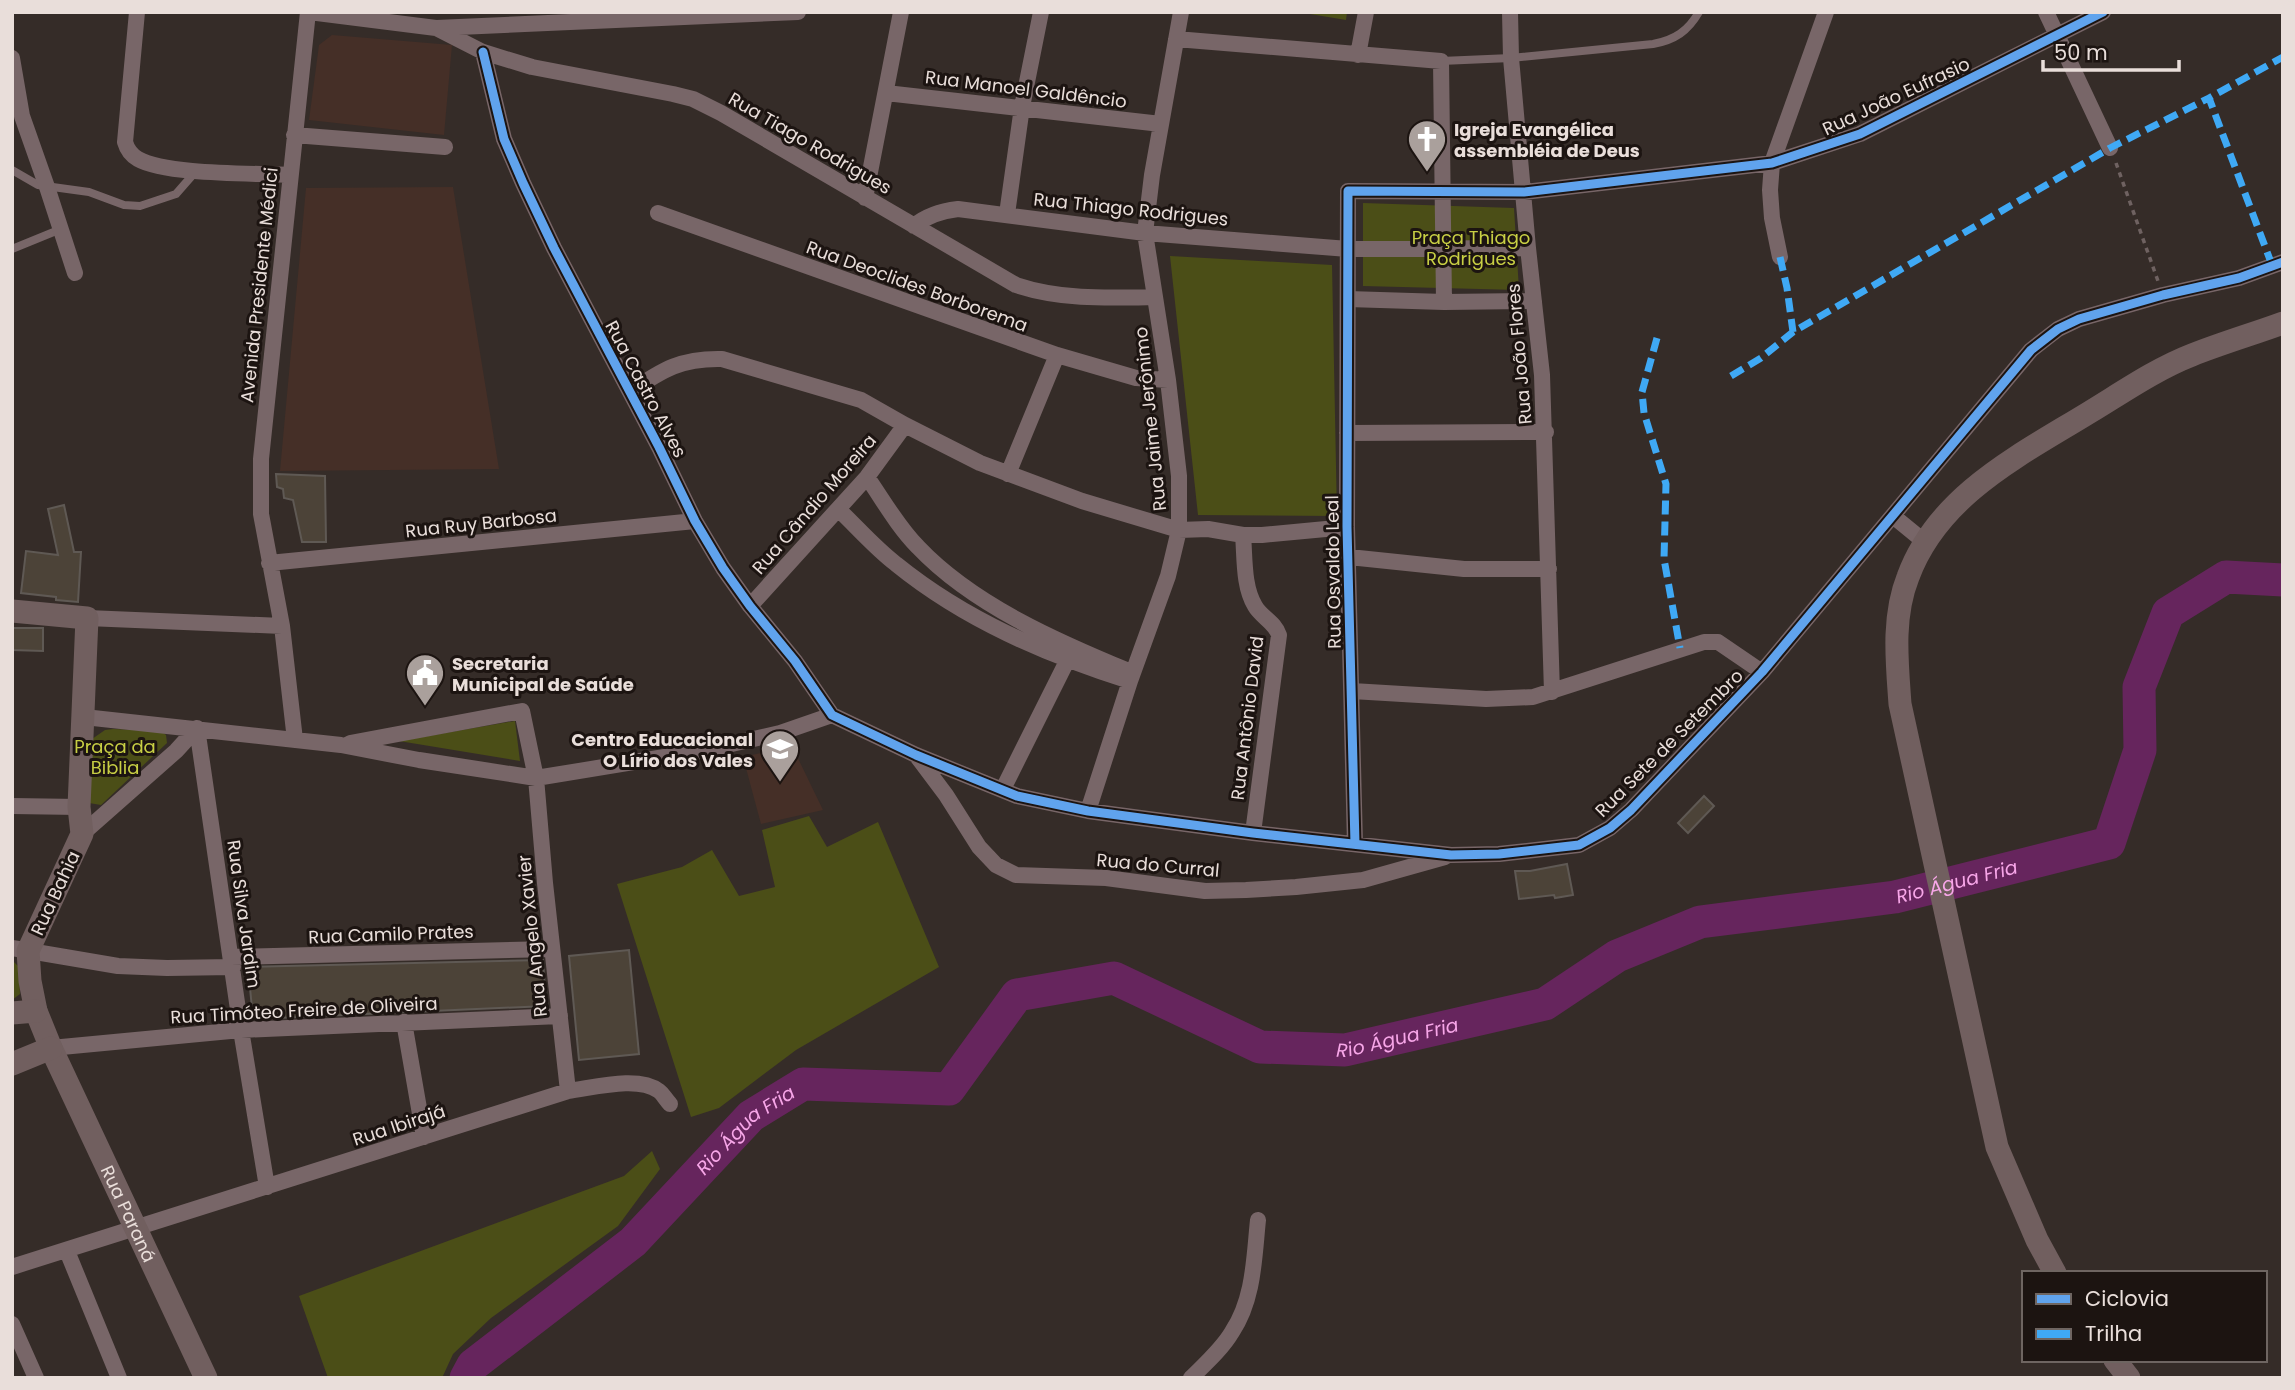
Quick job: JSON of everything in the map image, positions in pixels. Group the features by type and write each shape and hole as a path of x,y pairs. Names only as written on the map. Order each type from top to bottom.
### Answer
{"street":[{"path":"137,12 125,142 130,153 145,162 161,166 290,174"},
{"path":"309,12 436,28 514,18 797,12"},
{"name":"Avenida Presidente Médici","path":"295,740 282,625 261,514 261,459 309,12"},
{"path":"865,198 901,12"},
{"path":"1007,214 1022,107 1041,12"},
{"name":"Rua Jaime Jerônimo","path":"1088,811 1168,576 1179,530 1179,476 1168,380 1145,233 1181,12"},
{"path":"1358,55 1366,12"},
{"name":"Rua João Flores","path":"1510,12 1511,58 1546,432 1552,692"},
{"path":"1780,257 1772,218 1772,163 1826,12"},
{"path":"2046,12 2110,148"},
{"name":"Rua João Eufrasio","path":"1524,192 1772,163 1860,134 2103,12"},
{"name":"Rua Tiago Rodrigues","path":"436,28 483,52 532,67 693,99 1016,285 1065,296 1156,297"},
{"path":"1176,39 1441,61 1444,302"},
{"name":"Rua Castro Alves","path":"483,52 504,139 518,172 576,293 630,391 695,521 723,568 832,715"},
{"path":"12,58 22,116 75,273"},
{"name":"Rua Manoel Galdêncio","path":"886,93 1161,124"},
{"path":"294,135 445,147"},
{"path":"1524,192 1348,191 1348,299 1534,301"},
{"name":"Rua Thiago Rodrigues","path":"914,226 926,216 943,210 958,209 1145,233 1348,249"},
{"name":"Rua Deoclides Borborema","path":"658,214 1057,355 1125,375 1168,380"},
{"path":"1348,249 1528,248"},
{"name":"Rua Sete de Setembro","path":"832,715 916,755 1017,796 1088,811 1451,855 1579,845 1611,828 1631,810 1762,672 2031,350 2057,330 2079,319 2105,310 2239,278 2283,262"},
{"name":"Rua Osvaldo Leal","path":"1348,299 1347,527 1355,844"},
{"path":"2055,1271 2037,1240 1997,1147 1900,704 1897,631 1900,601 1908,576 1937,525 1961,499 1993,472 2146,379 2191,355 2283,323"},
{"path":"1008,474 1057,355"},
{"path":"630,391 677,364 700,359 722,359 862,400 980,463 1083,501 1179,530 1208,528 1243,535 1262,535 1347,527"},
{"name":"Rua Cândio Moreira","path":"750,606 867,477 905,425"},
{"path":"1347,433 1546,432"},
{"path":"867,477 915,544 932,561 1014,618 1132,677"},
{"path":"838,509 894,562 932,590 1002,631 1067,661 1132,677"},
{"path":"1893,516 1926,543"},
{"name":"Rua Ruy Barbosa","path":"270,563 695,521"},
{"name":"Rua Antônio David","path":"1243,535 1250,596 1256,609 1276,627 1279,635 1253,833"},
{"path":"1349,557 1464,569 1549,569"},
{"path":"12,611 87,618 282,625"},
{"path":"82,834 79,807 87,618"},
{"path":"1352,691 1513,699 1552,692 1704,642 1718,642 1762,672"},
{"path":"1003,789 1067,661"},
{"name":"Rua Angelo Xavier","path":"341,744 522,712 536,778 568,1091"},
{"path":"84,717 341,744 419,760 536,778 701,751 780,733 832,715"},
{"path":"82,834 197,729"},
{"name":"Rua Silva Jardim","path":"197,729 267,1187"},
{"name":"Rua do Curral","path":"916,755 946,795 979,847 996,865 1016,875 1106,878 1205,891 1246,890 1363,880 1451,855"},
{"path":"12,806 79,807"},
{"name":"Rua Bahia","path":"20,950 82,834"},
{"name":"Rua Camilo Prates","path":"20,950 118,966 167,968 232,962 552,949"},
{"name":"Rua Paraná","path":"20,950 36,1011 51,1048 206,1378"},
{"path":"12,1013 36,1011"},
{"name":"Rua Timóteo Freire de Oliveira","path":"51,1048 241,1030 559,1016"},
{"path":"404,1022 424,1137"},
{"path":"12,1064 51,1048"},
{"name":"Rua Ibirajá","path":"12,1267 568,1091 632,1082 646,1084 659,1091 670,1104"},
{"path":"1191,1378 1232,1333 1241,1316 1249,1294 1258,1220"},
{"path":"67,1251 119,1378"},
{"path":"12,1324 36,1378"},
{"path":"2117,1362 2129,1378"}],"lane":[{"path":"1441,61 1511,58 1663,42 1683,33 1699,12"},
{"path":"12,170 38,185 89,192 124,205 140,206 176,194 197,170"},
{"path":"12,249 61,229"}],"path":[{"path":"2110,148 2164,295"}],"shaded area":[{"path":"332,35 452,45 444,135 309,120 319,45"},
{"path":"453,187 499,469 280,471 306,188"},
{"name":"Centro Educacional O Lírio dos Vales","path":"792,746 823,810 761,824 743,757"}],"green space":[{"path":"1298,12 1347,12 1346,20"},
{"name":"Praça Thiago Rodrigues","path":"1363,203 1514,208 1519,290 1363,286"},
{"path":"1170,256 1332,265 1337,516 1198,515"},
{"path":"515,721 520,761 399,741"},
{"name":"Praça da Biblia","path":"105,730 161,731 166,735 167,743 101,805 89,803 92,739"},
{"path":"809,816 827,847 878,822 939,967 796,1050 719,1108 691,1117 617,884 682,867 712,850 739,896 775,887 762,830"},
{"path":"12,960 19,967 20,994 12,1000"},
{"path":"652,1151 660,1169 618,1226 491,1318 453,1354 442,1378 328,1378 299,1296 624,1176"}],"building":[{"path":"276,474 325,476 326,542 302,542 293,500 284,498 283,489 277,487"},
{"path":"64,505 74,552 81,552 78,602 21,593 26,551 58,555 48,509"},
{"path":"12,628 43,628 43,651 12,650"},
{"path":"1704,796 1714,806 1688,833 1678,823"},
{"path":"1567,864 1573,895 1519,899 1515,871"},
{"path":"629,950 639,1054 579,1060 569,956"},
{"path":"543,960 546,1006 253,1019 248,967"}],"waterway":[{"name":"Rio Água Fria","path":"466,1378 473,1365 633,1242 751,1116 803,1084 949,1089 1017,995 1114,978 1260,1047 1345,1050 1545,1004 1617,956 1700,922 1895,897 2109,843 2140,750 2139,687 2168,613 2226,577 2283,580"}],"marked path":[{"path":"2272,265 2209,98 2283,57"},
{"path":"1780,257 1793,332 2110,148 2209,98"},
{"path":"1731,376 1761,358 1793,332"},
{"path":"1657,338 1642,392 1644,413 1666,484 1664,559 1680,648"}],"cycle path":[{"path":"1355,844 1347,527 1348,191 1524,192 1772,163 1860,134 2103,12"},
{"path":"483,52 504,139 523,183 695,521 723,568 795,661 832,715 916,755 1017,796 1088,811 1253,833 1451,855 1499,854 1579,845 1610,828 1631,810 1762,672 2031,350 2058,329 2079,319 2163,295 2239,278 2283,262"}],"place":[{"name":"Igreja Evangélica assembléia de Deus","path":"1427,173"},
{"name":"Secretaria Municipal de Saúde","path":"425,707"},
{"name":"Centro Educacional O Lírio dos Vales","path":"780,783"}]}
